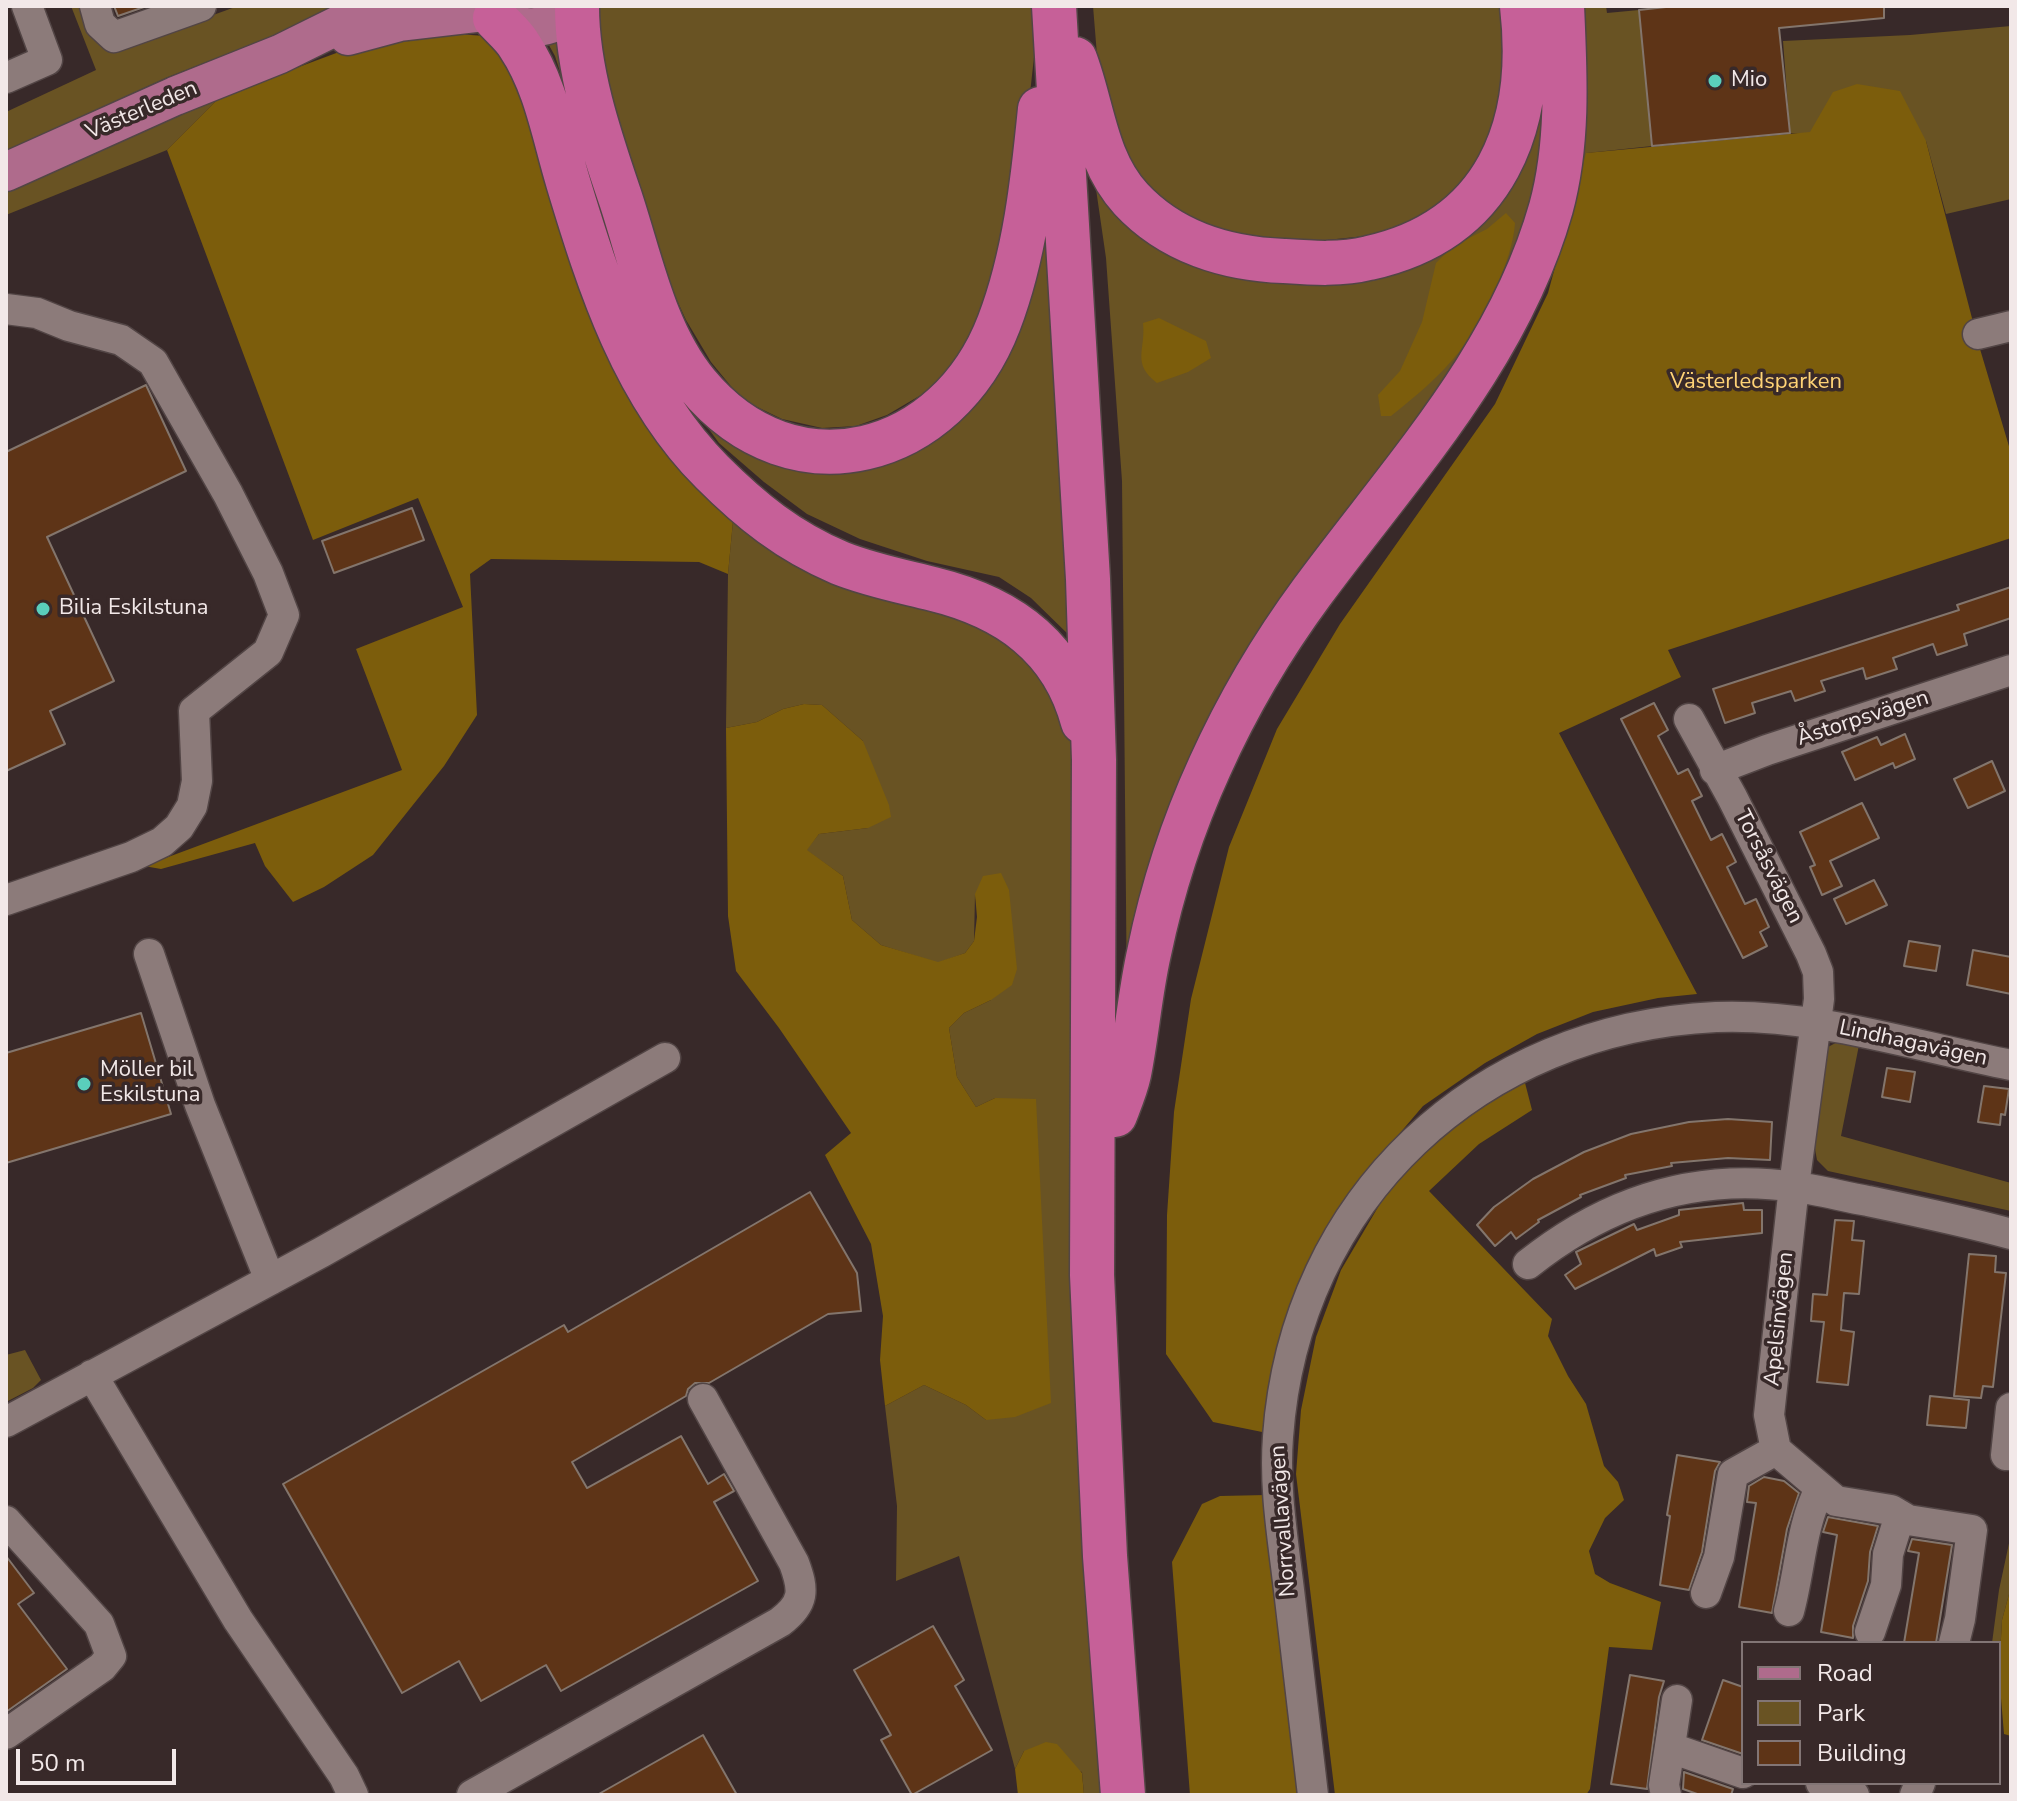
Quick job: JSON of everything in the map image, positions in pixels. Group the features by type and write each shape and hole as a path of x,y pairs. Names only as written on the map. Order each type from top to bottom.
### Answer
{"highway":[{"path":"577,6 587,88 656,308 673,347 696,382 723,412 756,434 789,447 827,453 878,446 903,436 932,417 967,381 985,352 999,323 1021,248 1043,81 1063,25"},
{"path":"1063,25 1087,92 1101,152 1121,186 1149,217 1172,232 1221,253 1273,261 1338,263 1367,259 1428,238 1455,221 1481,194 1499,166 1520,107 1525,61 1522,6"},
{"path":"1115,1115 1129,1077 1149,950 1188,821 1210,766 1253,683 1310,594 1450,411 1492,347 1532,264 1551,206 1561,152 1565,87 1562,6"},
{"path":"488,12 518,43 537,78 606,298 629,353 669,422 709,469 755,514 794,540 840,563 985,606 1026,631 1043,646 1069,681 1094,760"},
{"path":"1063,25 1094,760 1092,1275 1105,1556 1123,1795"},
{"path":"1063,25 1104,587 1122,1380 1131,1589 1147,1795"}],"main road":[{"name":"Västerleden","path":"6,172 175,96 280,54 377,6"},
{"path":"488,12 509,25 533,28 561,20 577,6"},
{"name":"Västerleden","path":"280,54 400,22 488,12"}],"street":[{"path":"6,78 47,60 27,6"},
{"path":"95,6 100,24 114,37 201,6"},
{"path":"6,309 37,313 69,326 121,340 153,362 228,494 268,573 284,615 268,652 194,711 197,781 192,806 179,827 162,842 131,857 6,900"},
{"path":"1978,334 2011,326"},
{"name":"Åstorpsvägen","path":"1715,770 2011,670"},
{"name":"Torsåsvägen","path":"1689,719 1811,954 1819,984 1815,1024"},
{"path":"149,954 200,1105 270,1280"},
{"name":"Norrvallavägen","path":"1313,1795 1281,1527 1277,1440 1289,1361 1303,1313 1325,1263 1353,1215 1386,1169 1424,1130 1460,1103 1544,1055 1610,1031 1678,1020 1718,1017 1815,1024"},
{"name":"Lindhagavägen","path":"1815,1024 2011,1065"},
{"name":"Apelsinvägen","path":"1776,1450 1769,1415 1815,1024"},
{"path":"6,1422 270,1280 665,1058"},
{"path":"1528,1264 1588,1223 1637,1201 1665,1192 1719,1183 1794,1186 1959,1220 2011,1234"},
{"path":"92,1375 238,1620 344,1776 353,1795"},
{"path":"472,1795 780,1622 795,1608 802,1586 794,1563 703,1399"},
{"path":"2006,1455 2011,1408"},
{"path":"1706,1593 1719,1557 1733,1474 1776,1450 1836,1501 1891,1510 1908,1520 1972,1530 1954,1641"},
{"path":"1789,1611 1812,1505 1820,1489"},
{"path":"1870,1632 1886,1585 1888,1554 1900,1515"},
{"path":"6,1521 99,1624 111,1656 102,1667 6,1734"},
{"path":"1666,1795 1664,1785 1677,1700"},
{"path":"1671,1748 1741,1772"}],"green space":[{"path":"71,6 84,6 136,43 238,6 350,6 168,77 6,151 6,112 96,70"},
{"path":"599,6 1036,6 1037,30 1021,175 990,303 949,371 921,395 887,415 856,426 822,428 782,419 753,405 734,390 711,362 670,285 596,55"},
{"path":"1093,6 1508,6 1499,131 1456,195 1385,234 1307,242 1228,238 1138,188 1101,104"},
{"path":"1578,6 1606,6 1607,13 1639,10 1652,146 1587,153 1568,222"},
{"path":"2011,26 2011,199 1946,214 1926,141 1790,133 1783,41"},
{"path":"398,30 500,37 733,521 728,574 699,562 491,559 470,574 477,715 444,766 373,855 324,887 293,902 265,866 255,843 161,869 144,866 402,770 356,649 463,607 418,498 313,540 167,150 221,96"},
{"path":"561,30 714,414 903,450 1048,206 1072,638 1031,598 999,577 927,561 860,539 807,514 719,443 681,391 628,284 555,56 545,38"},
{"name":"Västerledsparken","path":"1857,84 1900,91 1926,141 1980,349 2011,453 2011,538 1668,650 1681,677 1559,733 1697,994 1658,998 1593,1012 1537,1034 1485,1063 1423,1106 1359,1181 1306,1269 1267,1433 1213,1422 1166,1354 1167,1215 1174,1112 1191,999 1229,847 1277,729 1340,624 1495,404 1548,293 1586,153 1810,132 1833,92"},
{"path":"1541,90 1549,128 1517,264 1479,335 1290,594 1127,1008 1122,481 1106,258 1096,189 1137,232 1407,260"},
{"path":"221,96 167,150 6,215 6,190"},
{"path":"1506,213 1515,223 1509,255 1477,325 1459,352 1435,378 1391,416 1381,416 1378,395 1400,371 1422,322 1436,263 1453,246 1487,229"},
{"path":"1159,318 1206,341 1211,358 1188,372 1157,383 1144,369 1141,356 1143,323"},
{"path":"733,521 779,557 856,591 951,613 1026,648 1066,715 1075,753 1109,1795 1084,1795 1082,1772 1024,1751 1015,1769 959,1556 896,1581 897,1506 885,1406 924,1385 966,1405 986,1420 995,1098 976,1107 957,1077 949,1028 964,1013 991,1000 975,894 974,941 965,953 938,963 881,945 852,920 843,876 806,850 819,834 868,828 863,741 822,705 804,704 783,709 757,722 726,728 728,574"},
{"path":"804,704 822,705 863,741 889,805 891,817 868,828 819,834 807,850 843,876 852,920 881,945 938,962 965,953 974,941 977,917 975,894 983,876 1001,873 1009,890 1017,969 1012,985 964,1013 949,1028 957,1077 976,1107 995,1098 1036,1099 1051,1403 1015,1417 986,1420 966,1405 924,1385 885,1406 880,1360 883,1316 871,1244 825,1155 851,1133 736,971 728,916 726,728 757,722 783,709"},
{"path":"1843,1039 1859,1045 1841,1136 2011,1183 2011,1211 1828,1171 1817,1160 1814,1144 1828,1047"},
{"path":"1524,1079 1532,1110 1479,1144 1429,1191 1552,1319 1548,1336 1586,1404 1604,1466 1618,1482 1624,1500 1605,1518 1589,1551 1595,1574 1610,1583 1661,1602 1652,1650 1609,1647 1590,1789 1586,1795 1335,1795 1296,1474 1301,1410 1316,1337 1341,1270 1384,1197 1432,1140"},
{"path":"25,1350 41,1380 33,1388 6,1402 6,1355"},
{"path":"1266,1495 1304,1795 1190,1795 1172,1562 1202,1504 1220,1496"},
{"path":"2011,1534 2011,1587 2002,1620 2001,1641 1992,1641"},
{"path":"2011,1587 2011,1736 2004,1734 2001,1698 2002,1620"},
{"path":"1046,1742 1057,1744 1082,1773 1084,1795 1018,1795 1015,1769 1024,1751"}],"building":[{"path":"114,6 147,6 118,16"},
{"name":"Mio","path":"1675,6 1884,6 1884,18 1779,28 1790,133 1652,146 1639,10"},
{"name":"Bilia Eskilstuna","path":"146,385 186,471 47,537 114,681 50,711 65,744 6,771 6,452"},
{"path":"412,508 424,540 334,573 322,541"},
{"path":"2011,587 2011,618 1964,634 1967,645 1937,655 1933,644 1893,658 1897,669 1866,679 1863,668 1821,681 1825,691 1795,701 1791,691 1752,703 1755,713 1725,723 1713,689 1959,610 1957,605"},
{"path":"1654,703 1668,730 1658,736 1678,774 1688,769 1702,796 1692,801 1711,840 1722,834 1736,862 1727,867 1745,904 1756,899 1769,927 1760,932 1767,946 1743,958 1621,719"},
{"path":"1905,734 1915,759 1895,768 1893,763 1855,780 1842,752 1877,737 1881,745"},
{"path":"1992,761 2005,791 1968,808 1954,779"},
{"path":"1862,803 1879,838 1830,861 1842,886 1822,895 1810,867 1815,865 1800,832"},
{"path":"1874,880 1887,905 1846,924 1834,899"},
{"path":"1909,941 1940,946 1936,971 1904,966"},
{"path":"1973,950 2011,957 2011,994 1967,985"},
{"name":"Möller bil Eskilstuna","path":"141,1013 171,1114 6,1163 6,1053"},
{"path":"1887,1068 1915,1072 1910,1102 1882,1097"},
{"path":"1984,1086 2009,1089 2005,1115 2001,1114 2000,1125 1978,1122"},
{"path":"1728,1119 1772,1122 1770,1160 1728,1158 1671,1163 1672,1166 1625,1175 1626,1178 1580,1195 1538,1220 1516,1239 1511,1232 1495,1246 1477,1225 1494,1207 1533,1179 1584,1152 1631,1134 1689,1122"},
{"path":"810,1192 857,1273 861,1311 828,1314 709,1383 695,1383 686,1396 572,1462 587,1488 681,1436 708,1484 724,1474 734,1491 714,1502 758,1581 561,1691 546,1665 481,1701 459,1661 402,1693 283,1484 564,1325 568,1332"},
{"path":"1743,1203 1744,1210 1762,1210 1762,1233 1680,1242 1682,1247 1656,1256 1654,1249 1575,1289 1565,1275 1581,1264 1576,1252 1634,1224 1637,1230 1679,1215 1679,1210"},
{"path":"1835,1220 1854,1221 1852,1240 1864,1241 1859,1294 1844,1293 1841,1330 1854,1332 1848,1385 1817,1382 1824,1322 1811,1321 1813,1294 1827,1295"},
{"path":"1969,1254 1996,1256 1995,1272 2006,1273 1993,1387 1983,1386 1981,1398 1954,1396"},
{"path":"1930,1396 1969,1400 1966,1428 1927,1425"},
{"path":"1677,1455 1720,1462 1715,1471 1702,1552 1689,1590 1660,1585"},
{"path":"1764,1477 1784,1481 1799,1493 1787,1529 1772,1613 1739,1607 1756,1503 1747,1502 1749,1486"},
{"path":"1828,1517 1878,1526 1870,1552 1868,1581 1853,1626 1853,1638 1821,1632 1837,1535 1823,1532"},
{"path":"1912,1539 1952,1545 1936,1641 1904,1641 1919,1553 1908,1551"},
{"path":"6,1556 34,1593 18,1604 67,1669 6,1712"},
{"path":"933,1626 964,1680 955,1686 992,1750 912,1795 881,1740 891,1735 854,1670"},
{"path":"1630,1675 1664,1681 1659,1697 1647,1789 1611,1784"},
{"path":"1723,1680 1741,1686 1741,1753 1702,1740"},
{"path":"703,1735 737,1795 597,1795"},
{"path":"1684,1772 1733,1789 1731,1795 1700,1795 1683,1789"}],"place":[{"name":"Mio","path":"1715,81"},
{"name":"Bilia Eskilstuna","path":"43,609"},
{"name":"Möller bil Eskilstuna","path":"84,1084"}]}
